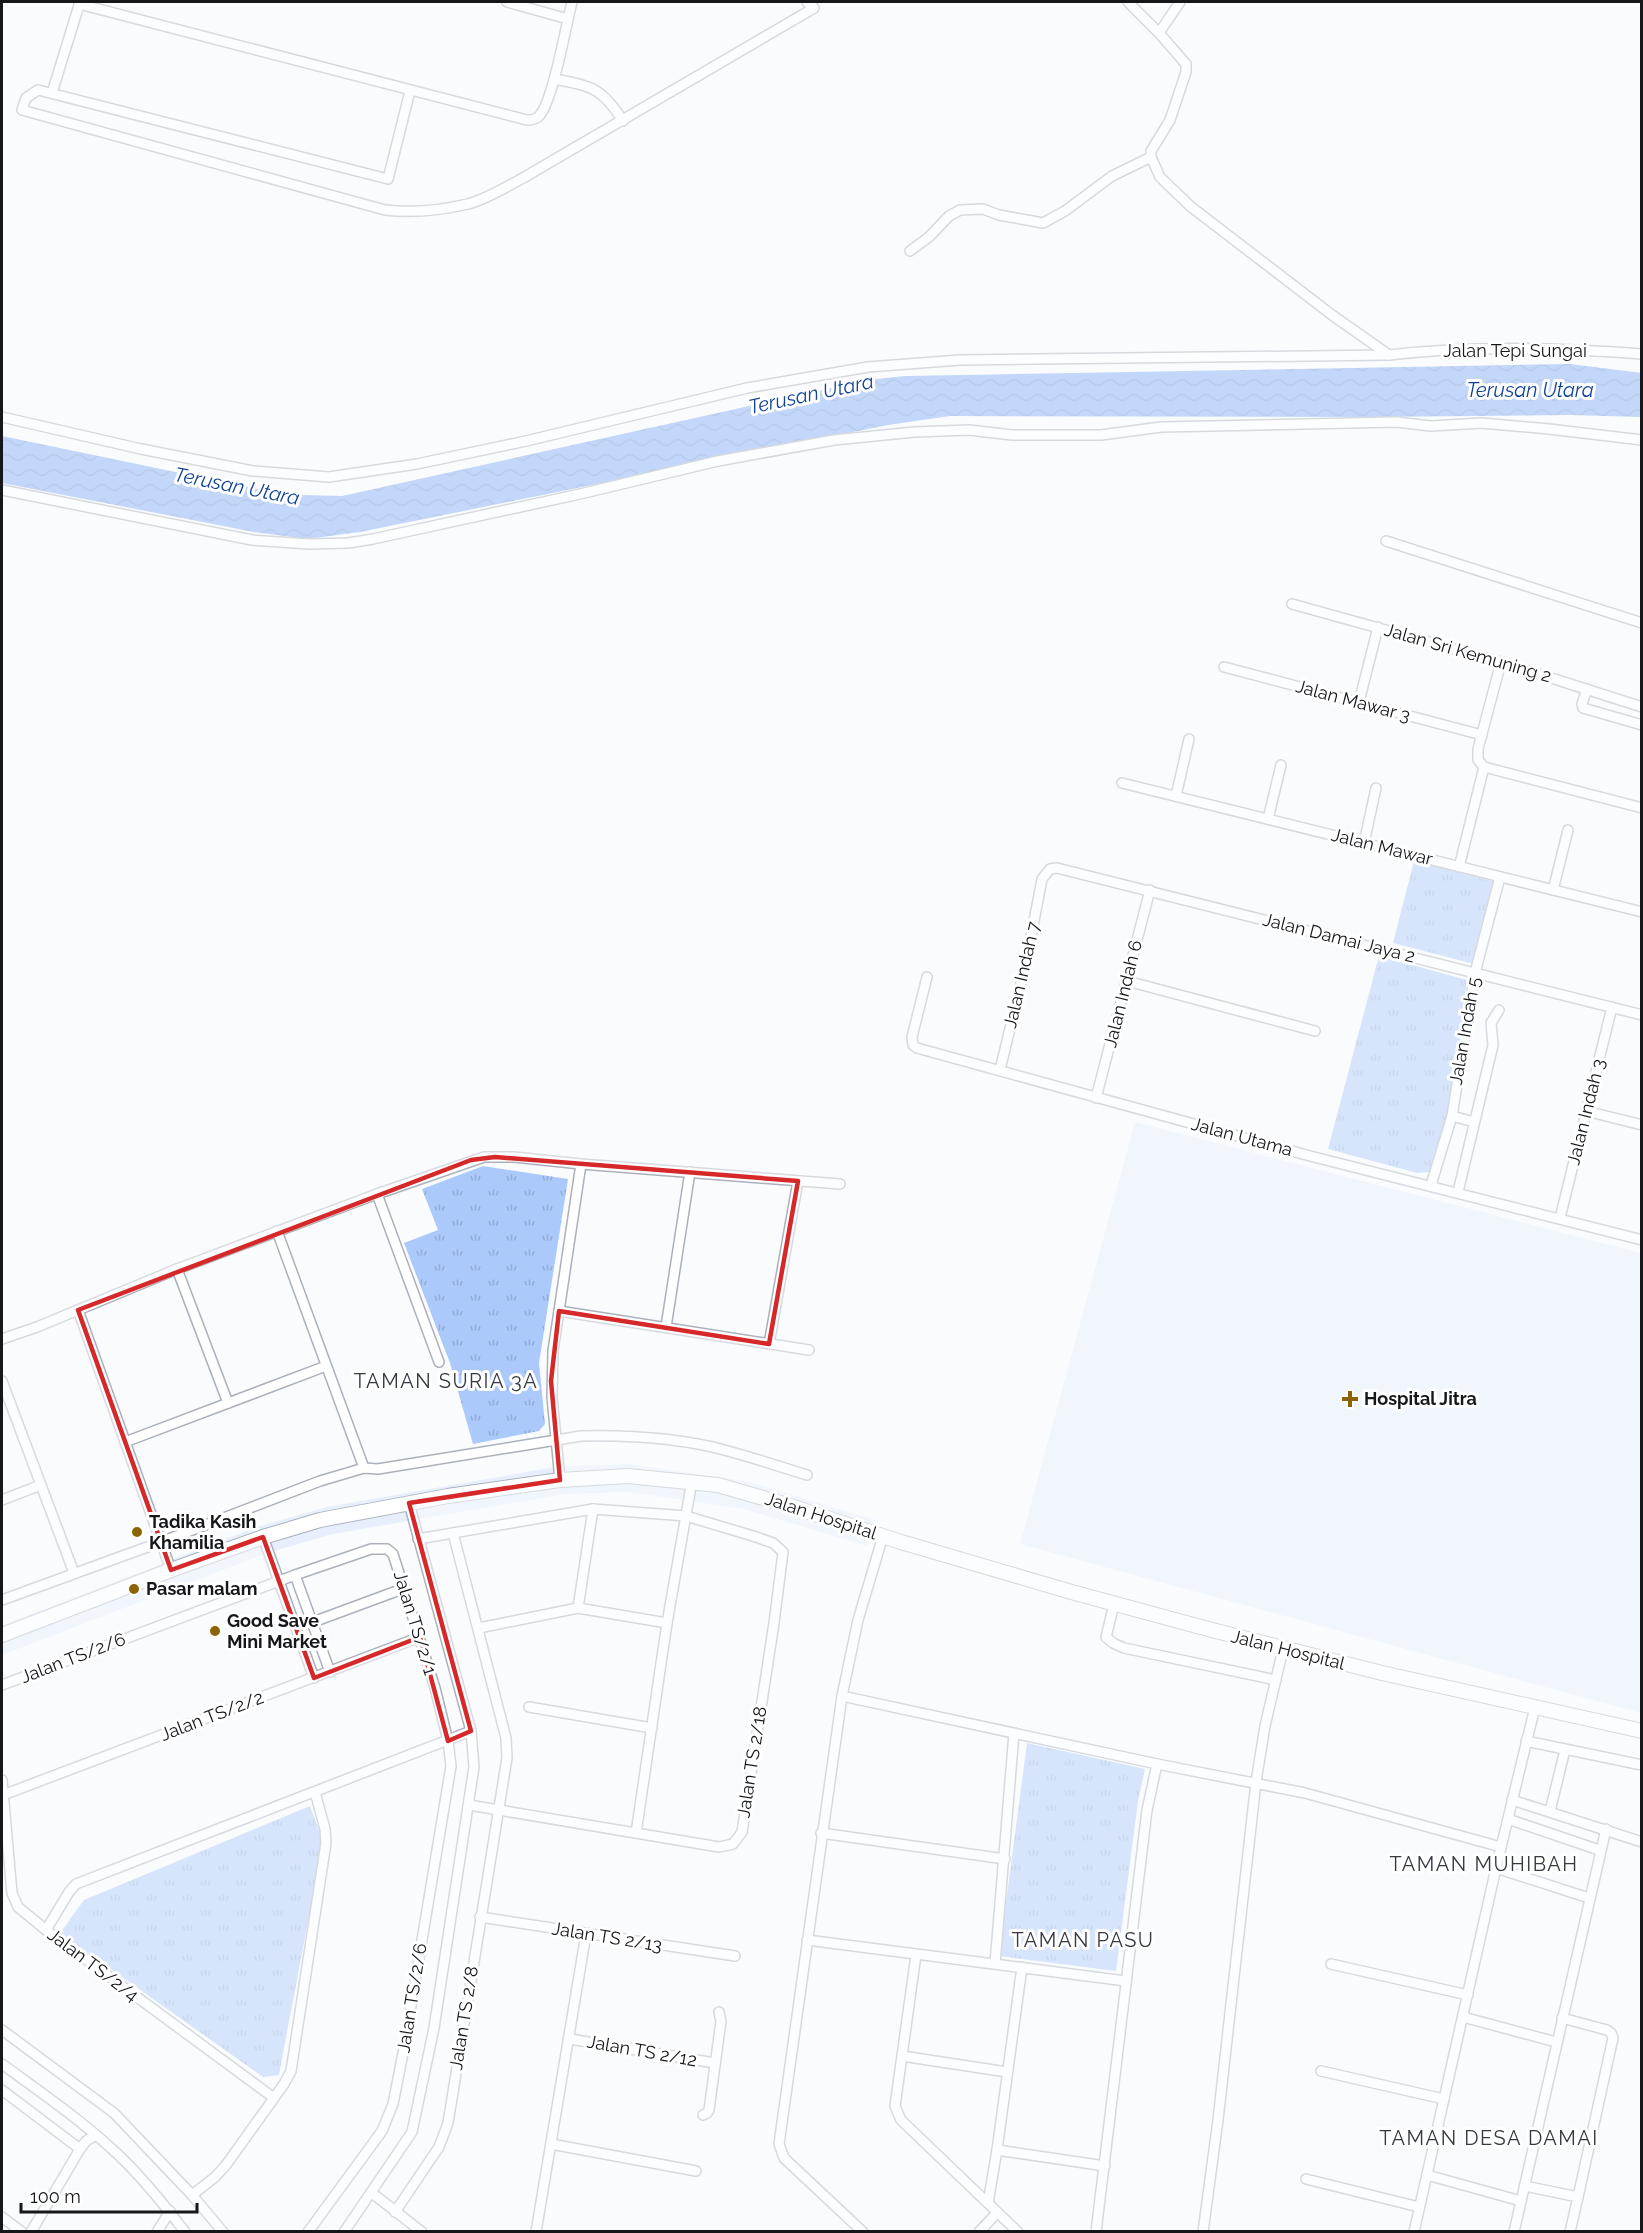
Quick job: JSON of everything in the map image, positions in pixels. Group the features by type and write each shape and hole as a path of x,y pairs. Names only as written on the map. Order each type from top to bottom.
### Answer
{"street":[{"path":"507,2 568,19"},
{"path":"52,93 79,3 410,91 527,120 535,119 541,115 554,79 572,2"},
{"path":"410,91 388,179 38,90 26,98 22,110 375,208 396,211 440,208 468,204 483,198 623,121 814,8 807,2"},
{"path":"1128,2 1186,64 1186,72 1170,120 1151,151 1151,157 1160,177 1190,206 1332,315 1389,355"},
{"path":"1159,33 1180,2"},
{"path":"554,79 599,92 610,101 623,121"},
{"path":"910,251 960,210 983,209 999,215 1043,223 1065,211 1112,176 1151,157"},
{"name":"Jalan Tepi Sungai","path":"2,417 213,464 279,475 329,477 417,464 526,441 747,388 868,367 960,360 1389,355 1427,350 1530,348 1641,354"},
{"path":"2,490 252,540 293,544 330,544 373,539 418,527 487,515 718,460 809,443 914,432 969,430 1012,435 1101,435 1161,428 1406,422 1438,426 1482,423 1641,440"},
{"path":"1386,541 1641,622"},
{"name":"Jalan Sri Kemuning 2","path":"1292,604 1501,662 1641,707"},
{"path":"1359,702 1378,627"},
{"path":"1501,662 1478,749 1478,760 1484,767 1641,808"},
{"name":"Jalan Mawar 3","path":"1224,667 1482,735"},
{"path":"1587,689 1582,704 1583,708 1641,725"},
{"path":"1176,796 1189,739"},
{"path":"1268,819 1281,765"},
{"path":"1459,867 1484,767"},
{"name":"Jalan Mawar","path":"1122,783 1641,912"},
{"path":"1364,843 1376,788"},
{"path":"1553,890 1568,830"},
{"name":"Jalan Damai Jaya 2","path":"1042,879 1050,869 1065,868 1641,1015"},
{"name":"Jalan Indah 5","path":"1431,1185 1452,1116 1475,972 1500,877"},
{"name":"Jalan Indah 7","path":"1000,1070 1027,958 1042,879"},
{"name":"Jalan Indah 6","path":"1096,1098 1150,890"},
{"name":"Jalan Utama","path":"927,977 912,1036 913,1046 939,1056 1000,1070 1310,1156 1641,1239"},
{"path":"1127,981 1315,1031"},
{"name":"Jalan Indah 3","path":"1560,1218 1612,1007"},
{"path":"1458,1192 1493,1045 1491,1023 1499,1010"},
{"path":"1586,1111 1641,1125"},
{"path":"1452,1116 1474,1122"},
{"path":"2,1339 277,1231 484,1157 514,1157 840,1184"},
{"path":"560,1480 551,1381 553,1351 581,1164"},
{"path":"666,1327 690,1172"},
{"path":"769,1344 798,1181"},
{"path":"376,1194 440,1362"},
{"path":"277,1231 364,1468"},
{"path":"177,1269 228,1403"},
{"path":"78,1310 171,1570"},
{"path":"559,1311 809,1350"},
{"path":"125,1442 326,1366"},
{"path":"2,1381 4,1394 74,1573"},
{"path":"2,1600 320,1481 364,1468 378,1469 581,1436 613,1435 679,1442 727,1451 807,1475"},
{"name":"Jalan Hospital","path":"2,1635 171,1570 263,1537 320,1520 409,1503 560,1480 628,1476 692,1481 744,1492 883,1536 1114,1604 1283,1649 1641,1731"},
{"path":"636,1833 667,1623 692,1481"},
{"path":"2,1500 41,1485"},
{"path":"344,2232 372,2193 415,2124 434,2028 469,1805 474,1756 471,1731 409,1503"},
{"path":"578,1608 593,1509"},
{"name":"Jalan TS 2/18","path":"418,1539 593,1509 687,1516 773,1543 780,1548 784,1557 742,1832 733,1844 719,1847 499,1812 469,1805"},
{"name":"Jalan TS 2/8","path":"395,2212 439,2147 446,2132 507,1758 507,1747 453,1533"},
{"path":"863,2232 784,2158 779,2144 842,1695 858,1620 883,1536"},
{"path":"263,1537 314,1678"},
{"name":"Jalan TS/2/1","path":"279,1581 380,1547 393,1554 420,1637 448,1740"},
{"path":"295,1575 330,1672"},
{"name":"Jalan TS/2/6","path":"2,1685 279,1581"},
{"path":"313,1622 405,1588"},
{"path":"1114,1604 1106,1637 1113,1644 1276,1680"},
{"path":"478,1628 578,1608 667,1623"},
{"name":"Jalan TS/2/2","path":"3,1795 420,1637"},
{"path":"1203,2232 1256,1782 1265,1726 1283,1649"},
{"path":"842,1695 1157,1764 1256,1782 1340,1802 1501,1847"},
{"path":"529,1707 652,1728"},
{"path":"1414,2232 1496,1868 1535,1707"},
{"path":"46,1930 76,1884 471,1731"},
{"path":"995,1964 1014,1733"},
{"name":"Jalan TS/2/6","path":"308,2232 382,2130 391,2114 451,1766 448,1740"},
{"path":"1526,1742 1641,1765"},
{"path":"1550,1811 1564,1750"},
{"path":"1096,2232 1147,1810 1157,1764"},
{"name":"Jalan TS/2/4","path":"2,1780 14,1900 18,1907 274,2098"},
{"path":"192,2195 226,2165 288,2078 294,2059 326,1843 326,1829 315,1792"},
{"path":"1512,1800 1641,1842"},
{"path":"1508,1819 1599,1850"},
{"path":"1514,2232 1605,1829"},
{"path":"821,1833 1005,1859"},
{"path":"1496,1868 1589,1898"},
{"name":"Jalan TS 2/13","path":"480,1917 735,1956"},
{"path":"536,2232 586,1934"},
{"path":"807,1940 1126,1981"},
{"path":"916,1955 895,2106 900,2120 1018,2232"},
{"path":"1330,1964 1468,1995"},
{"path":"988,2203 1023,1967"},
{"path":"703,2115 709,2110 722,2021 719,2012"},
{"path":"1463,2017 1556,2043"},
{"path":"1562,2018 1607,2030 1611,2033 1612,2038 1570,2232"},
{"path":"2,2030 114,2113 192,2195 223,2232"},
{"name":"Jalan TS 2/12","path":"570,2039 715,2063"},
{"path":"902,2056 1007,2072"},
{"path":"2,2064 96,2135 128,2165 185,2231"},
{"path":"1321,2071 1444,2099"},
{"path":"2,2090 80,2149"},
{"path":"32,2232 80,2149 86,2141 96,2135"},
{"path":"551,2144 696,2171"},
{"path":"997,2150 1105,2166"},
{"path":"1427,2175 1521,2201"},
{"path":"1306,2180 1419,2207"},
{"path":"1525,2186 1578,2198"},
{"path":"372,2193 422,2232"},
{"path":"157,2232 170,2211"},
{"path":"979,2232 997,2213"},
{"path":"2,2217 22,2232"}],"highlighted area":[{"path":"495,1157 798,1181 769,1344 559,1311 551,1381 560,1480 409,1503 471,1731 448,1741 420,1637 314,1678 263,1537 171,1570 78,1310 471,1160"}],"shaded area":[{"name":"Hospital Jitra","path":"1135,1122 1641,1253 1641,1713 1020,1544"},
{"name":"Pasar malam","path":"630,1464 750,1482 875,1520 867,1546 744,1509 628,1492 564,1494 333,1534 267,1553 2,1655 2,1625 257,1527 327,1507 561,1466"}],"green space":[{"path":"1414,861 1495,882 1474,964 1393,943"},
{"path":"1379,956 1467,980 1453,1093 1439,1165 1431,1172 1417,1173 1328,1149"},
{"path":"483,1166 568,1179 539,1363 545,1424 539,1431 473,1444 450,1363 404,1243 438,1230 422,1189"},
{"path":"1027,1743 1145,1769 1138,1801 1116,1971 999,1956"},
{"path":"310,1806 323,1841 279,2075 263,2077 60,1933 84,1900"}],"water":[{"name":"Terusan Utara","path":"1570,364 1642,373 1641,417 1570,415 950,416 888,425 360,532 307,539 254,532 2,483 2,436 257,489 302,495 342,496 867,380 905,376"}],"place":[{"name":"Hospital Jitra","path":"1350,1399"},
{"name":"Tadika Kasih Khamilia","path":"137,1532"},
{"name":"Pasar malam","path":"134,1589"},
{"name":"Good Save Mini Market","path":"215,1631"}],"district":[{"name":"TAMAN SURIA 3A","path":"446,1381"},
{"name":"TAMAN MUHIBAH","path":"1484,1864"},
{"name":"TAMAN PASU","path":"1083,1940"},
{"name":"TAMAN DESA DAMAI","path":"1489,2138"}]}
